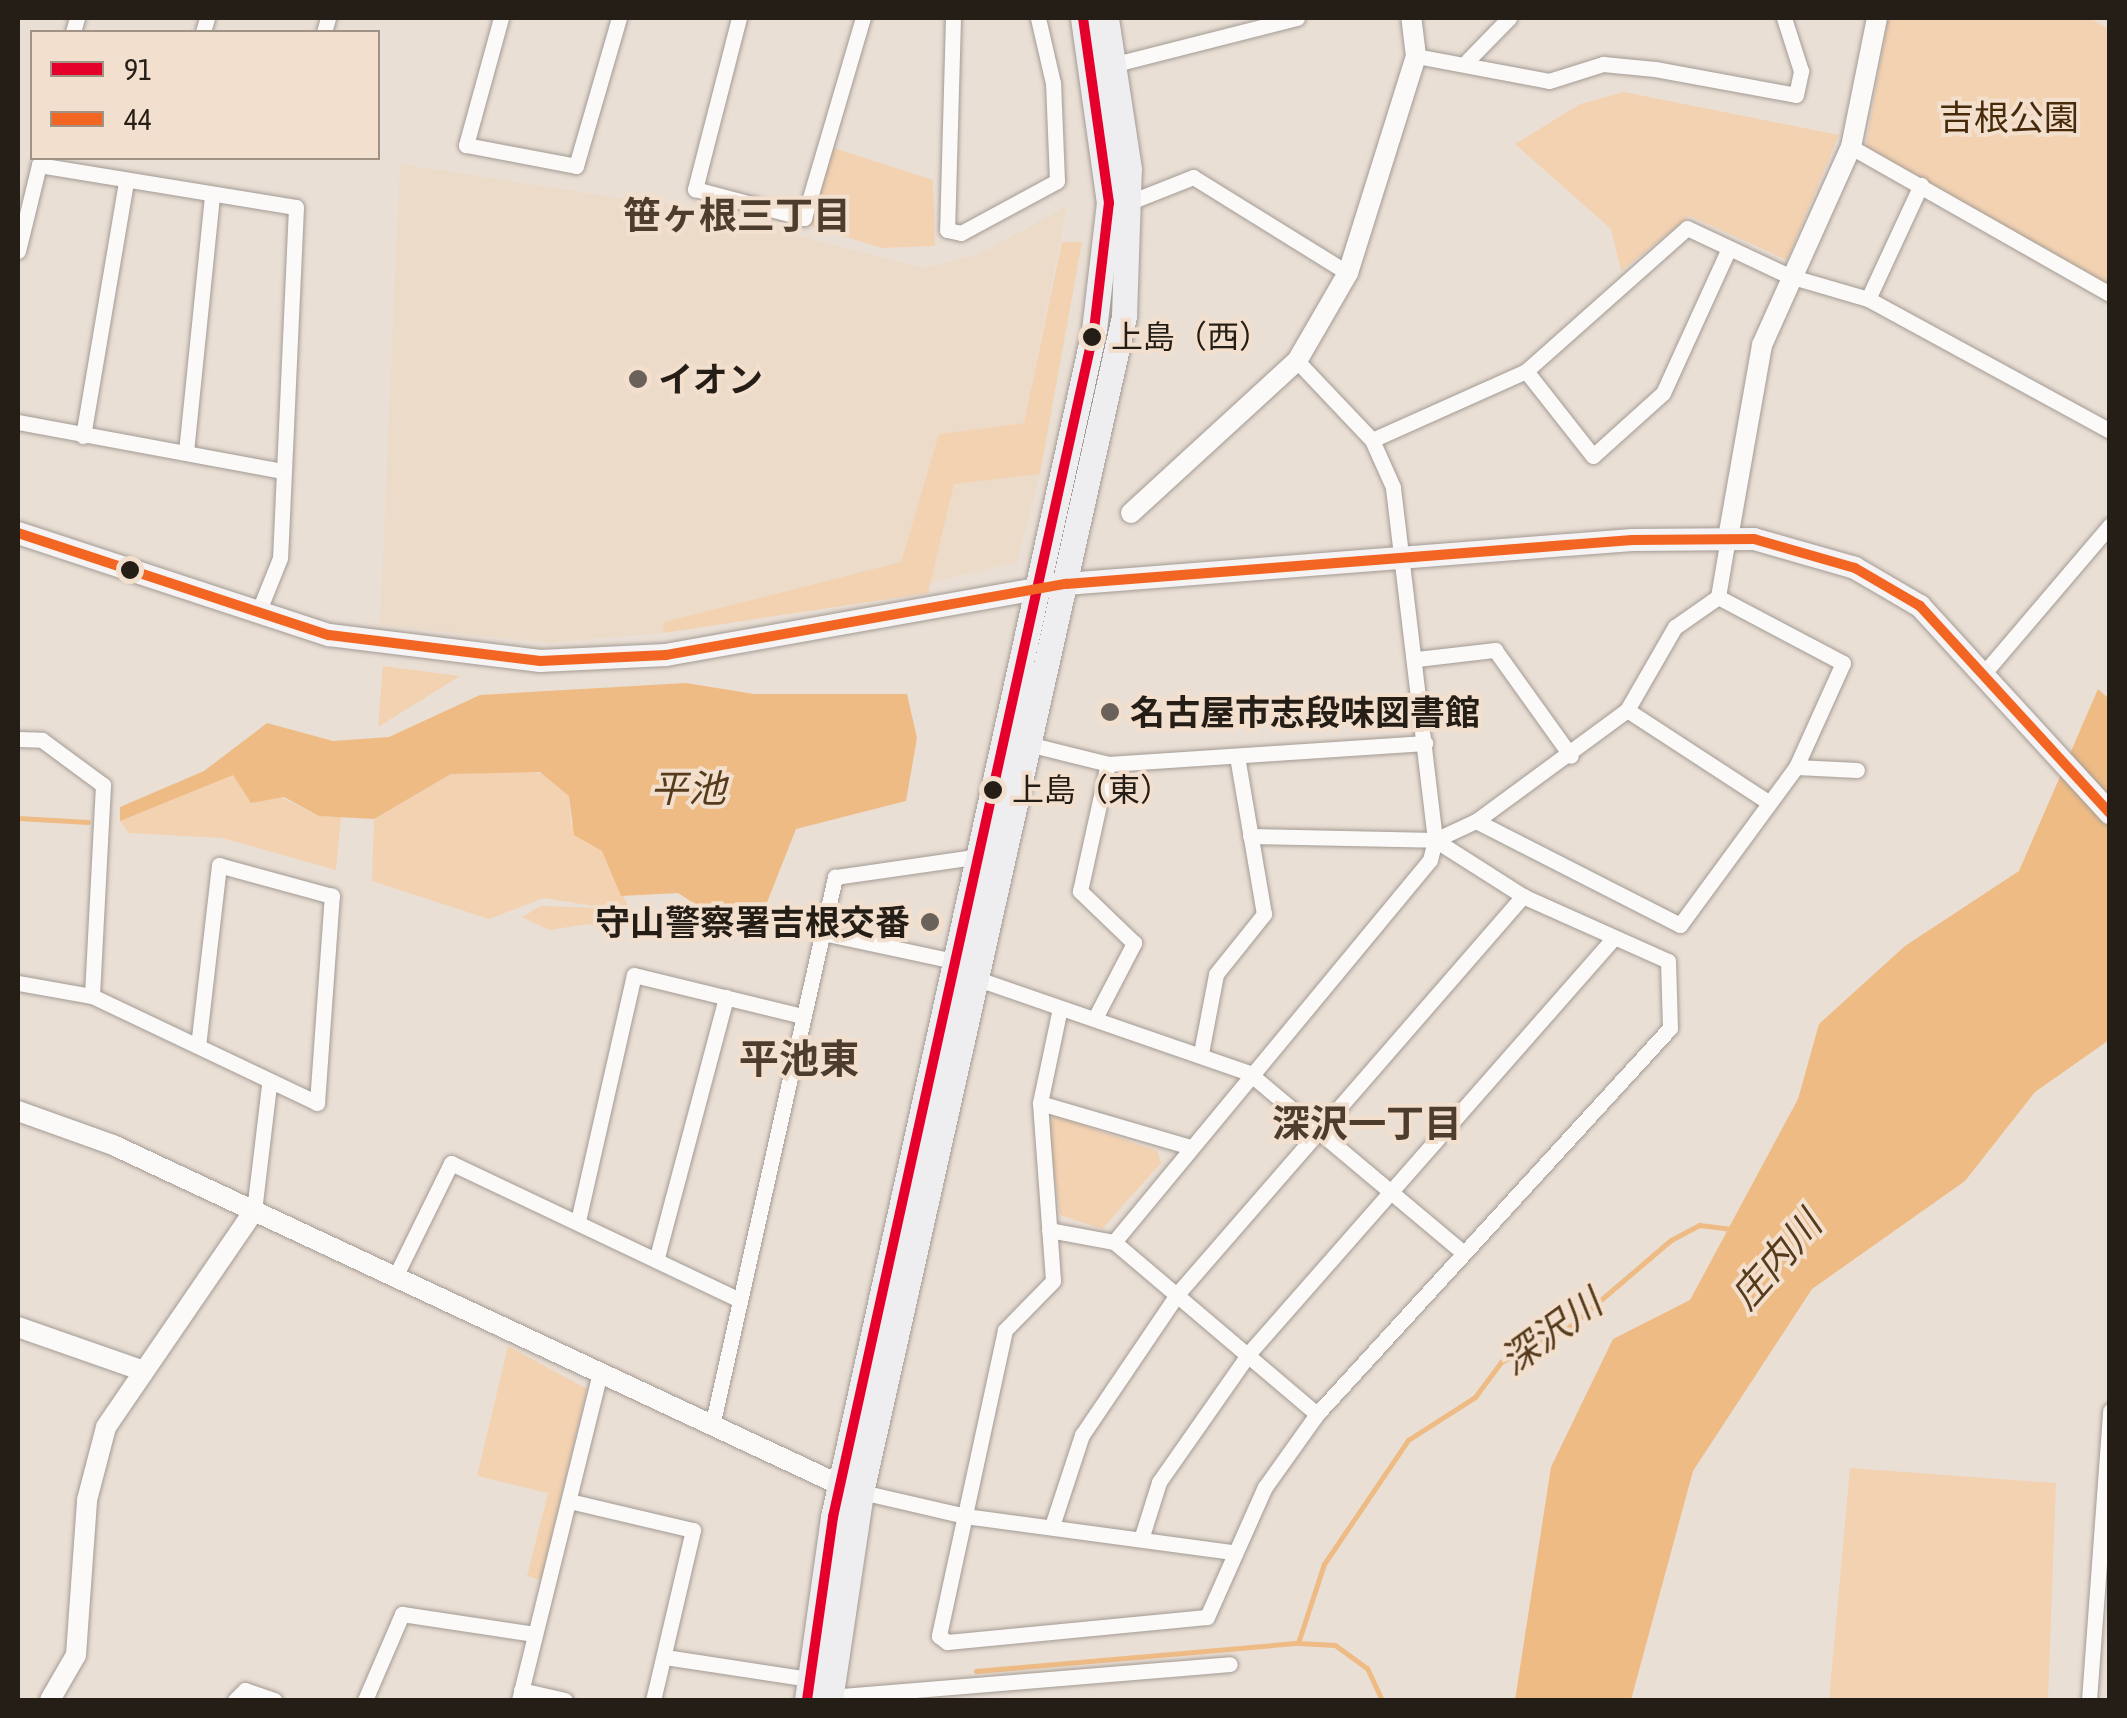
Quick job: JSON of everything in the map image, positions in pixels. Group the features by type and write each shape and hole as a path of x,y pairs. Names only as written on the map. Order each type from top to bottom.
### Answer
{"main road":[{"path":"967,970 980,856 1106,252 1105,148 1084,18"},
{"path":"819,1694 850,1489 967,970 1066,584 1124,316 1130,202 1116,64 1106,18"},
{"path":"18,533 258,613 398,649 640,659 1066,584 1728,538 1802,549 1879,580 1985,672 2002,696 2110,814"}],"street":[{"path":"501,18 466,145 576,166 620,18"},
{"path":"738,18 695,189 804,218 863,18"},
{"path":"952,18 948,230 961,234 1057,181 1053,83 1038,18"},
{"path":"1116,64 1297,18"},
{"path":"1131,513 1297,360 1348,273 1416,56 1411,18"},
{"path":"1468,60 1509,18"},
{"path":"1416,56 1468,60 1549,80 1604,64 1796,95 1801,71 1784,18"},
{"path":"1250,836 1435,840 1476,822 1571,756 1627,710 1675,627 1718,597 1751,389 1789,276 1851,147 1876,18"},
{"path":"1851,147 2110,294"},
{"path":"18,251 39,165 296,207 280,558 258,613"},
{"path":"1130,202 1194,177 1348,273"},
{"path":"83,436 126,182"},
{"path":"1868,299 1921,185"},
{"path":"186,452 212,196"},
{"path":"1372,440 1526,372 1686,228 1789,276 1868,299 2110,431"},
{"path":"1526,372 1593,456 1663,393 1729,248"},
{"path":"1114,1242 1249,1074 1430,860 1435,840 1416,659 1392,487 1372,440 1297,360"},
{"path":"18,422 282,471"},
{"path":"1985,672 2110,525"},
{"path":"1476,822 1680,925 1796,767 1843,663 1718,597"},
{"path":"1416,659 1495,650 1571,756"},
{"path":"1627,710 1768,802"},
{"path":"18,739 42,740 104,785 92,996"},
{"path":"1028,744 1108,764 1426,743"},
{"path":"1201,1053 1216,974 1264,914 1237,756"},
{"path":"1096,1018 1134,943 1080,891 1108,764"},
{"path":"1796,767 1857,770"},
{"path":"1060,1008 1040,1103 1053,1281 1006,1330 939,1636 947,1642 1207,1617 1265,1486 1317,1414 1460,1250 1670,1028 1668,961 1612,940 1523,896 1435,840"},
{"path":"712,1426 835,877 980,856"},
{"path":"18,984 92,996 269,1085 318,1103 332,896 219,864 198,1046"},
{"path":"1052,1526 1082,1435 1179,1292 1523,896"},
{"path":"824,934 967,970 1060,1008 1201,1053 1249,1074 1460,1250"},
{"path":"1142,1536 1159,1482 1250,1352 1612,940"},
{"path":"578,1221 634,975 802,1016"},
{"path":"657,1257 726,997"},
{"path":"50,1700 76,1655 93,1464 141,1370 254,1211 269,1085"},
{"path":"1040,1103 1190,1147"},
{"path":"18,1112 254,1211 850,1489 965,1516 1142,1536 1233,1552"},
{"path":"394,1277 451,1163 657,1257 739,1300"},
{"path":"1049,1230 1114,1242 1250,1352 1317,1414"},
{"path":"18,1327 141,1370"},
{"path":"565,1700 520,1695 600,1373"},
{"path":"2089,1700 2110,1411"},
{"path":"569,1501 693,1530 654,1700"},
{"path":"365,1700 402,1614 535,1634"},
{"path":"665,1657 819,1694 1230,1664"},
{"path":"235,1700 245,1690 274,1700"}],"shaded area":[{"path":"400,164 702,211 924,268 979,254 1067,206 1024,423 939,434 901,562 665,622 663,633 550,643 380,625"},
{"path":"1040,474 1017,562 930,583 954,484"}],"green space":[{"name":"吉根公園","path":"1888,18 2089,18 2109,29 2109,289 1865,150"},
{"path":"1624,92 1839,135 1787,260 1690,216 1621,271 1611,229 1515,144 1580,104"},
{"path":"834,148 933,180 935,246 882,248 805,224"},
{"path":"1062,242 1082,242 1040,474 954,484 928,593 663,633 664,622 901,562 939,434 1024,423"},
{"path":"383,666 460,676 378,727"},
{"path":"528,771 552,776 569,796 571,824 602,851 631,912 544,898 489,919 372,881 374,819 451,774"},
{"path":"234,774 319,816 341,817 336,870 222,838 129,833 120,821"},
{"path":"541,906 598,908 625,926 612,934 589,924 549,930 522,917"},
{"path":"1056,1116 1157,1151 1161,1163 1102,1229 1060,1215 1047,1122"},
{"path":"508,1346 587,1389 541,1580 527,1576 548,1493 477,1476"},
{"path":"1850,1468 2056,1483 2048,1700 1829,1700"}],"water":[{"name":"平池","path":"686,683 754,694 907,694 917,738 906,801 796,829 760,920 735,930 678,893 621,896 602,851 574,835 569,796 540,772 451,774 374,819 319,816 284,797 251,803 233,775 120,821 120,807 204,771 267,723 333,741 389,737 480,695"},
{"name":"庄内川","path":"2098,689 2110,700 2109,1040 2035,1092 1965,1181 1812,1289 1693,1471 1631,1700 1515,1700 1551,1467 1613,1339 1690,1300 1798,1099 1819,1024 1905,946 2019,871"}],"waterway":[{"path":"18,818 88,822"},
{"name":"深沢川","path":"976,1671 1298,1643 1324,1564 1408,1440 1475,1397 1501,1362 1569,1327 1671,1240 1699,1225 1732,1229"},
{"name":"深沢川","path":"1298,1643 1335,1645 1367,1668 1382,1700"}],"transit line":[{"name":"91","path":"807,1700 833,1517 1094,330 1109,203 1083,18"},
{"name":"44","path":"18,533 329,635 540,661 666,655 1066,584 1632,540 1754,539 1855,568 1920,606 2110,813"}],"place":[{"name":"上島（西）","path":"1092,337"},
{"name":"イオン","path":"638,379"},
{"name":"名古屋市志段味図書館","path":"1110,712"},
{"name":"上島（東）","path":"993,790"},
{"name":"守山警察署吉根交番","path":"930,922"}],"district":[{"name":"笹ヶ根三丁目","path":"737,216"},
{"name":"平池東","path":"799,1059"},
{"name":"深沢一丁目","path":"1367,1124"}]}
